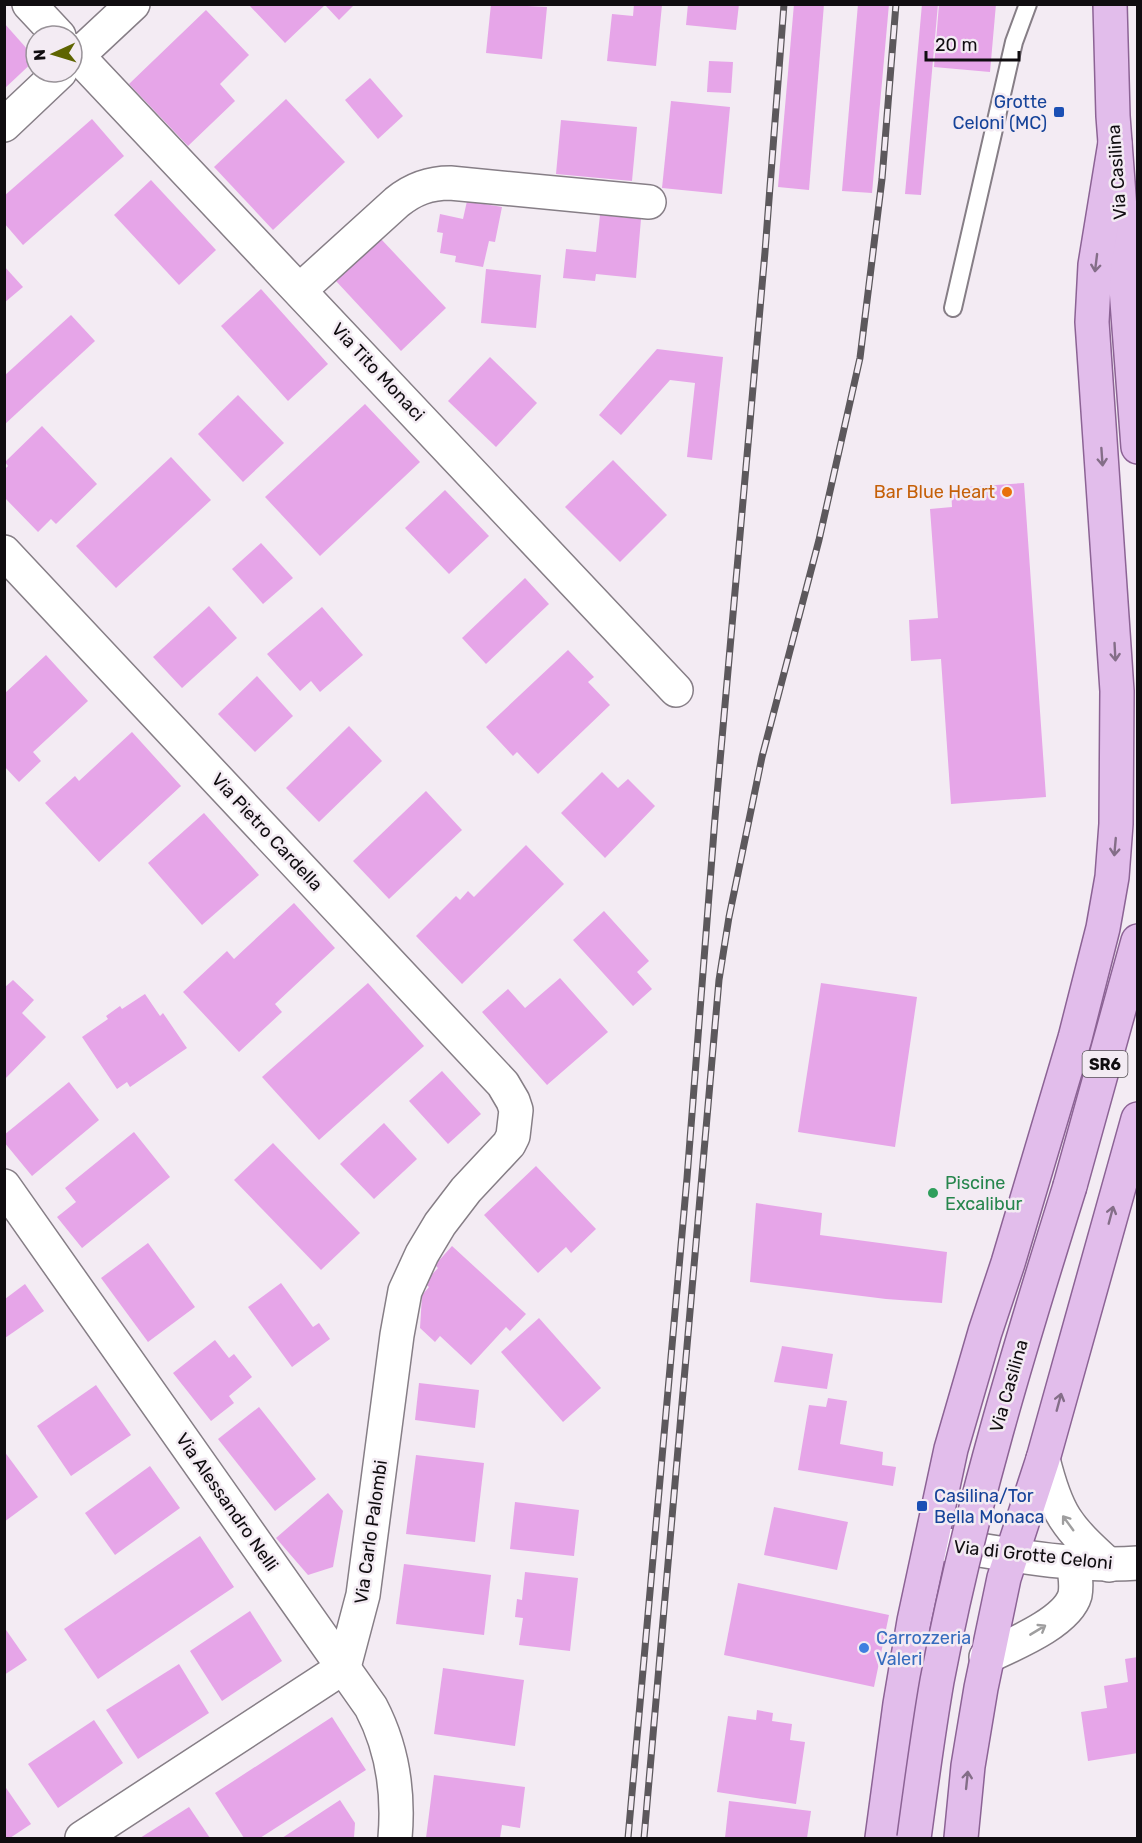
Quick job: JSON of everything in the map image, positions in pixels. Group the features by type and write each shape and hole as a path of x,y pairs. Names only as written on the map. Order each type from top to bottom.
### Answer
{"main road":[{"name":"Via Casilina","path":"1110,4 1115,143 1137,447"},
{"path":"1115,143 1137,206"},
{"path":"882,1839 900,1704 930,1543 951,1449 1076,1038 1103,928 1112,877 1116,824 1117,691 1092,322 1095,265 1115,143"},
{"name":"Via Casilina","path":"914,1839 930,1719 970,1531 999,1420 1073,1174 1137,941"},
{"path":"961,1839 968,1766 986,1657 1012,1554 1129,1180 1137,1119"}],"street":[{"name":"Via Tito Monaci","path":"29,4 44,24"},
{"path":"84,42 133,4"},
{"name":"Via Tito Monaci","path":"84,71 300,290 676,690"},
{"path":"4,125 41,84"},
{"path":"300,290 404,197 431,184 450,183 650,202"},
{"name":"Via Pietro Cardella","path":"4,552 503,1084 513,1101 516,1120"},
{"name":"Via Carlo Palombi","path":"344,1667 363,1595 397,1335 405,1291 422,1254 451,1209 509,1144 516,1120"},
{"name":"Via Alessandro Nelli","path":"4,1186 371,1707 388,1750 397,1799 395,1839"},
{"path":"1043,1459 1051,1491 1062,1516 1076,1534 1123,1564"},
{"name":"Via di Grotte Celoni","path":"930,1543 1073,1562 1123,1564"},
{"path":"986,1657 1029,1635 1066,1611 1075,1594 1073,1562"},
{"path":"82,1839 344,1667"}],"lane":[{"path":"953,308 1014,42 1028,4"}],"building":[{"path":"248,4 355,4 339,20 325,5 285,43"},
{"path":"491,4 547,7 542,59 486,53"},
{"path":"634,4 662,5 656,66 607,61 612,14 633,16"},
{"path":"688,4 739,4 736,30 686,25"},
{"path":"794,4 824,4 809,190 778,187"},
{"path":"858,4 889,4 872,193 842,191"},
{"path":"922,4 938,4 921,195 905,194"},
{"path":"939,4 996,4 990,72 934,67"},
{"path":"206,10 249,55 220,84 235,101 188,146 129,84"},
{"path":"4,23 24,46 24,70 4,89"},
{"path":"709,61 733,62 731,93 707,92"},
{"path":"370,78 403,116 378,139 345,100"},
{"path":"286,99 345,162 273,230 214,167"},
{"path":"671,101 730,107 722,194 662,188"},
{"path":"92,119 124,156 23,245 4,223 4,196"},
{"path":"561,120 637,127 632,181 556,174"},
{"path":"151,180 216,250 179,285 114,215"},
{"path":"467,201 502,207 495,242 489,241 483,267 455,262 456,256 440,253 443,233 437,232 440,214 463,219"},
{"path":"600,215 641,219 636,278 596,274 595,281 563,278 566,249 596,252"},
{"path":"381,239 446,308 401,351 336,281"},
{"path":"4,266 23,287 4,303"},
{"path":"486,269 541,275 536,328 481,323"},
{"path":"261,289 328,364 288,401 221,326"},
{"path":"71,315 95,341 4,425 4,376"},
{"path":"657,349 723,357 712,460 687,457 695,383 670,380 621,435 599,415"},
{"path":"490,357 537,403 496,447 448,401"},
{"path":"238,395 284,443 243,482 198,434"},
{"path":"365,404 420,462 320,556 265,497"},
{"path":"42,426 97,484 56,524 51,519 38,532 4,497 4,470 8,466 5,462"},
{"path":"171,457 211,500 116,588 76,546"},
{"path":"613,460 667,515 620,562 565,507"},
{"path":"1024,483 1046,797 951,804 941,659 911,661 909,620 938,618 930,509 952,507 951,488"},
{"path":"445,490 489,536 449,574 405,528"},
{"path":"261,543 293,578 263,604 232,569"},
{"path":"525,578 549,604 486,664 462,638"},
{"path":"209,606 237,638 182,688 153,657"},
{"path":"322,607 363,655 320,692 311,681 300,691 267,654"},
{"path":"568,650 594,677 588,682 610,705 538,774 517,752 513,756 486,727"},
{"path":"46,655 88,701 33,752 41,761 19,782 4,766 4,694"},
{"path":"257,676 293,716 255,752 218,714"},
{"path":"349,726 382,761 319,822 286,788"},
{"path":"132,732 181,786 99,862 45,803 75,776 79,781"},
{"path":"602,772 618,788 628,779 655,806 605,858 561,813"},
{"path":"426,791 462,830 389,899 353,861"},
{"path":"204,813 259,875 202,925 148,863"},
{"path":"526,845 564,884 462,984 416,936 456,896 460,900 468,891 474,897"},
{"path":"294,903 335,948 275,1004 282,1012 239,1052 183,992 227,951 234,959"},
{"path":"604,911 649,961 637,972 652,989 633,1006 573,940"},
{"path":"560,978 608,1032 547,1085 482,1012 508,989 525,1008"},
{"path":"13,980 34,1000 22,1013 46,1037 4,1080 4,988"},
{"path":"368,983 424,1046 319,1140 262,1077"},
{"path":"821,983 917,997 895,1147 798,1132"},
{"path":"145,994 160,1016 163,1013 187,1048 130,1087 127,1082 117,1089 82,1037 108,1019 106,1016 120,1006 122,1009"},
{"path":"442,1071 481,1114 448,1144 409,1101"},
{"path":"69,1082 99,1120 32,1176 4,1142 4,1135"},
{"path":"384,1123 417,1159 374,1199 340,1164"},
{"path":"134,1132 170,1177 82,1248 57,1217 76,1202 65,1188"},
{"path":"273,1143 360,1233 321,1270 234,1180"},
{"path":"536,1166 596,1229 571,1253 566,1247 538,1273 484,1215"},
{"path":"756,1203 822,1213 820,1235 947,1252 942,1303 886,1299 750,1282"},
{"path":"148,1243 195,1307 148,1342 101,1278"},
{"path":"452,1246 526,1314 510,1331 506,1327 471,1365 440,1336 435,1342 420,1328 422,1295 429,1287 424,1283 438,1268 435,1265"},
{"path":"281,1283 313,1327 319,1323 330,1339 292,1367 248,1307"},
{"path":"25,1284 44,1311 5,1338 5,1299"},
{"path":"539,1318 601,1388 563,1422 501,1352"},
{"path":"215,1340 229,1358 234,1354 252,1377 229,1396 234,1403 211,1421 173,1373"},
{"path":"782,1346 833,1354 827,1389 774,1382"},
{"path":"419,1383 479,1390 475,1428 415,1420"},
{"path":"96,1385 131,1435 71,1476 37,1426"},
{"path":"828,1398 847,1401 840,1444 883,1452 882,1465 896,1467 893,1486 798,1470 809,1405 826,1407"},
{"path":"259,1407 316,1479 275,1511 218,1439"},
{"path":"4,1451 38,1497 4,1522"},
{"path":"416,1455 484,1463 475,1542 406,1534"},
{"path":"150,1466 180,1508 115,1555 85,1513"},
{"path":"328,1493 343,1511 333,1567 308,1575 276,1538"},
{"path":"515,1502 579,1510 574,1556 510,1549"},
{"path":"774,1507 848,1522 837,1570 764,1555"},
{"path":"200,1536 234,1587 98,1679 64,1629"},
{"path":"404,1564 491,1575 484,1635 396,1624"},
{"path":"525,1572 578,1578 570,1651 519,1645 523,1618 515,1617 517,1599 522,1600"},
{"path":"738,1583 889,1615 874,1687 724,1655"},
{"path":"250,1611 282,1661 222,1701 190,1651"},
{"path":"4,1627 27,1660 4,1675"},
{"path":"1138,1657 1138,1753 1088,1761 1081,1712 1107,1708 1104,1686 1128,1682 1125,1659"},
{"path":"179,1664 209,1713 138,1759 106,1710"},
{"path":"443,1668 524,1680 515,1746 434,1734"},
{"path":"757,1710 773,1713 772,1721 792,1724 790,1740 805,1742 796,1804 717,1792 728,1716 756,1720"},
{"path":"332,1717 366,1770 260,1838 244,1838 215,1793"},
{"path":"94,1720 123,1763 58,1808 28,1764"},
{"path":"434,1775 525,1787 520,1828 502,1825 500,1838 426,1838"},
{"path":"4,1785 31,1824 10,1838 4,1838"},
{"path":"340,1800 355,1823 354,1838 282,1838"},
{"path":"729,1801 811,1811 807,1838 725,1838"},
{"path":"189,1807 210,1838 140,1838"}],"railway":[{"path":"628,1838 687,1178 784,4"},
{"path":"644,1838 719,980 729,917 762,757 819,540 860,358 882,179 896,4"}],"place":[{"name":"Grotte Celoni (MC)","path":"1059,112"},
{"name":"Bar Blue Heart","path":"1007,492"},
{"name":"Piscine Excalibur","path":"933,1193"},
{"name":"Casilina/Tor Bella Monaca","path":"922,1506"},
{"name":"Carrozzeria Valeri","path":"864,1648"}]}
